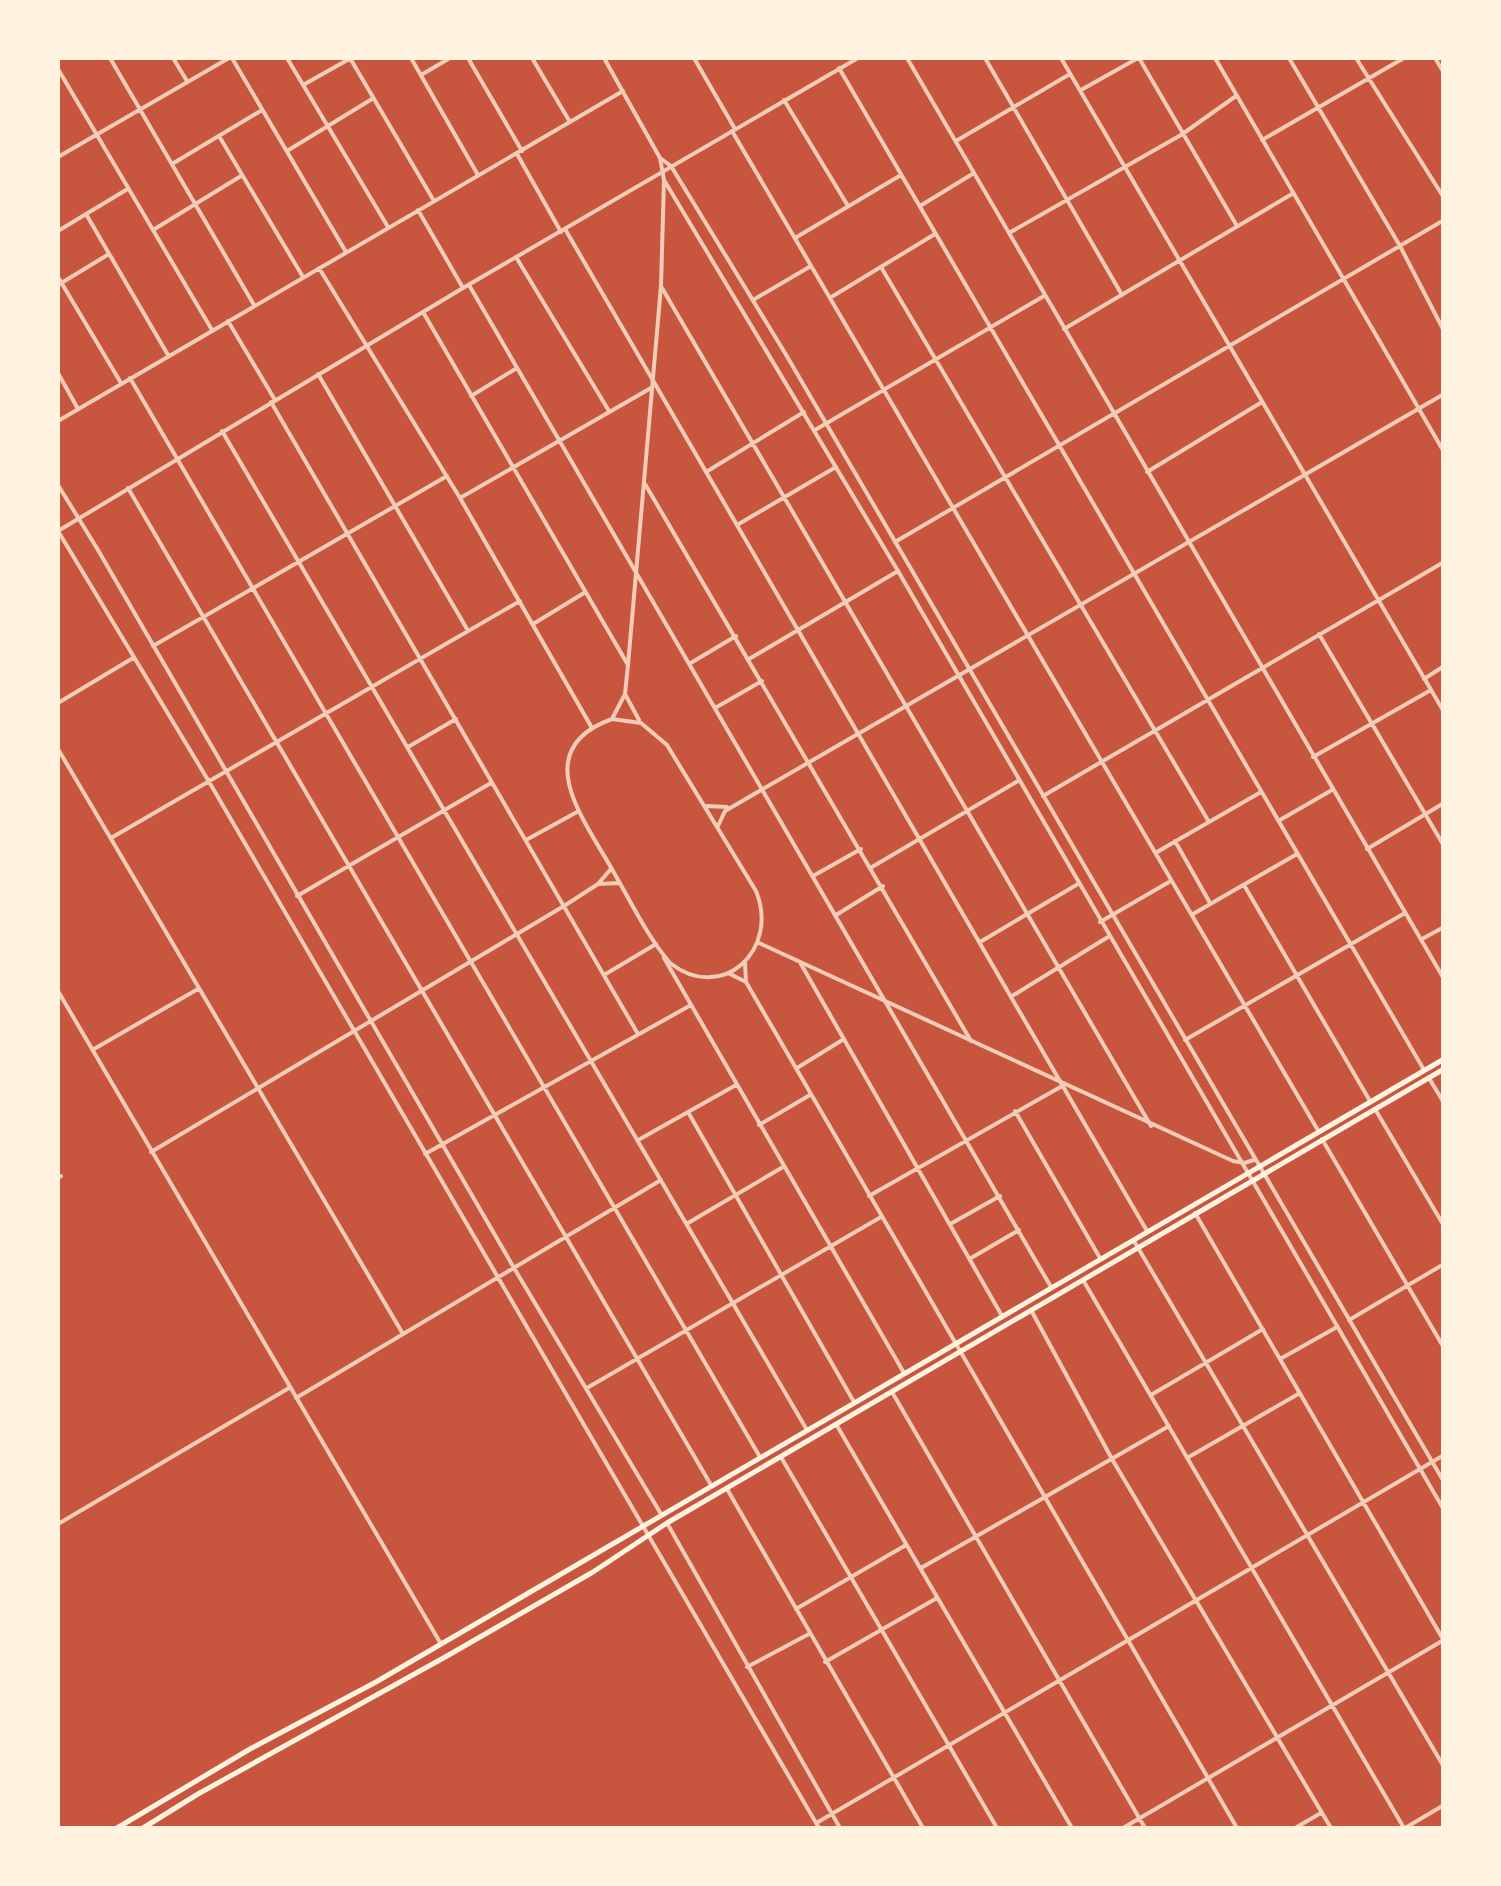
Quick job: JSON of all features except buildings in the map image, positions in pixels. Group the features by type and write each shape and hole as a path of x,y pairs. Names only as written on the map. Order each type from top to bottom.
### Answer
{"main road":[{"path":"143,1828 593,1572 727,1488 1252,1181 1370,1102 1444,1059"},
{"path":"118,1828 1247,1173 1375,1109 1444,1069"}],"street":[{"path":"110,58 254,305"},
{"path":"174,58 187,81"},
{"path":"58,157 230,58 346,252"},
{"path":"287,58 388,228"},
{"path":"304,86 350,58 434,201"},
{"path":"411,58 479,176"},
{"path":"421,74 450,58"},
{"path":"468,58 563,230 1147,1231"},
{"path":"532,58 570,122"},
{"path":"604,58 660,158 672,166 753,300 1444,1482"},
{"path":"695,58 795,238 1444,1348"},
{"path":"840,58 901,175 1424,1070"},
{"path":"858,58 466,286 58,531 208,780 818,1826 831,1814 1003,1711 1444,1455"},
{"path":"906,58 1444,980"},
{"path":"984,58 1122,294"},
{"path":"1062,58 1444,712"},
{"path":"1080,90 1138,58 1237,226"},
{"path":"1214,58 1444,452"},
{"path":"1289,58 1400,246 1444,331"},
{"path":"1356,58 1444,198"},
{"path":"1262,140 1404,58"},
{"path":"1434,58 1444,72"},
{"path":"58,68 212,330"},
{"path":"956,141 1070,74"},
{"path":"58,421 623,91"},
{"path":"1008,234 1181,135 1236,96"},
{"path":"287,151 374,98"},
{"path":"784,100 848,206"},
{"path":"172,164 262,110"},
{"path":"219,136 303,277"},
{"path":"660,158 664,180 898,571 1444,1510"},
{"path":"920,206 974,173"},
{"path":"795,238 901,175"},
{"path":"153,230 241,176"},
{"path":"612,719 624,694 628,665 661,286 664,180"},
{"path":"58,231 128,189"},
{"path":"1064,329 1292,194"},
{"path":"418,210 517,368 1051,1287"},
{"path":"86,214 168,355"},
{"path":"895,542 1444,220"},
{"path":"831,297 936,234"},
{"path":"109,254 59,281 120,383"},
{"path":"516,257 608,410"},
{"path":"753,300 812,266"},
{"path":"319,267 447,476 592,728"},
{"path":"881,267 1209,822"},
{"path":"661,286 1151,1126"},
{"path":"814,431 1044,296"},
{"path":"423,312 628,665"},
{"path":"228,321 638,1034"},
{"path":"471,396 517,368"},
{"path":"58,373 78,409"},
{"path":"318,374 468,630"},
{"path":"130,378 760,1457"},
{"path":"460,498 651,388"},
{"path":"718,826 720,816 732,807 1444,394"},
{"path":"1147,472 1262,402"},
{"path":"706,472 804,412"},
{"path":"222,431 807,1430"},
{"path":"737,525 836,468"},
{"path":"153,646 447,476"},
{"path":"643,480 971,1040"},
{"path":"58,485 661,1514"},
{"path":"128,488 711,1486"},
{"path":"1043,796 1440,564 1444,576"},
{"path":"749,659 898,571"},
{"path":"533,624 584,593"},
{"path":"111,838 520,601"},
{"path":"1319,634 1444,846"},
{"path":"689,664 736,636"},
{"path":"58,703 133,658"},
{"path":"1424,678 1444,666"},
{"path":"715,708 762,681"},
{"path":"1314,757 1431,690"},
{"path":"624,694 641,723 668,745 760,902 763,927 759,944 745,963 727,973"},
{"path":"408,747 456,719"},
{"path":"641,723 612,719 592,728 577,744 568,766 569,790 577,812 904,1373"},
{"path":"58,748 403,1334"},
{"path":"872,866 1018,781"},
{"path":"296,896 492,782"},
{"path":"1278,821 1332,790"},
{"path":"1155,853 1261,792"},
{"path":"1367,849 1444,803"},
{"path":"706,806 732,807"},
{"path":"526,840 577,812"},
{"path":"1176,841 1210,904"},
{"path":"813,876 861,848"},
{"path":"1191,915 1297,854"},
{"path":"150,1152 564,906 598,884 612,868"},
{"path":"1100,922 1171,881"},
{"path":"598,884 620,884"},
{"path":"980,942 1078,884"},
{"path":"1244,884 1370,1102"},
{"path":"836,915 883,886"},
{"path":"1185,1040 1405,913"},
{"path":"1420,940 1444,926"},
{"path":"1012,996 1108,937"},
{"path":"604,974 656,944"},
{"path":"759,944 1151,1126 1241,1163 1254,1160"},
{"path":"662,954 686,973 727,973 746,982"},
{"path":"745,963 746,982 795,1070 1237,1828"},
{"path":"801,964 1002,1316"},
{"path":"92,1050 198,989"},
{"path":"58,990 440,1644"},
{"path":"424,1154 691,1005"},
{"path":"795,1070 844,1040"},
{"path":"1429,1078 1444,1103"},
{"path":"869,1196 1063,1084"},
{"path":"638,1140 736,1085"},
{"path":"759,1125 810,1096"},
{"path":"1375,1109 1443,1224"},
{"path":"1015,1111 1100,1258"},
{"path":"688,1112 854,1402"},
{"path":"688,1224 783,1167"},
{"path":"295,1399 661,1180"},
{"path":"950,1224 1000,1196"},
{"path":"1123,1828 1443,1641 1195,1213"},
{"path":"585,1389 882,1217"},
{"path":"970,1259 1019,1230"},
{"path":"1133,1239 1444,1767"},
{"path":"1348,1320 1444,1264"},
{"path":"1083,1280 1404,1828 1444,1805"},
{"path":"1031,1310 1112,1459 1330,1828"},
{"path":"1280,1359 1337,1327"},
{"path":"1151,1395 1262,1329"},
{"path":"58,1524 289,1388"},
{"path":"892,1392 1144,1828"},
{"path":"1187,1458 1300,1393"},
{"path":"836,1424 1072,1828"},
{"path":"920,1569 1169,1426"},
{"path":"780,1457 997,1828"},
{"path":"727,1488 923,1828"},
{"path":"667,1524 840,1828"},
{"path":"796,1610 906,1545"},
{"path":"825,1662 937,1598"},
{"path":"747,1668 809,1634"},
{"path":"1294,1828 1321,1813"}]}
